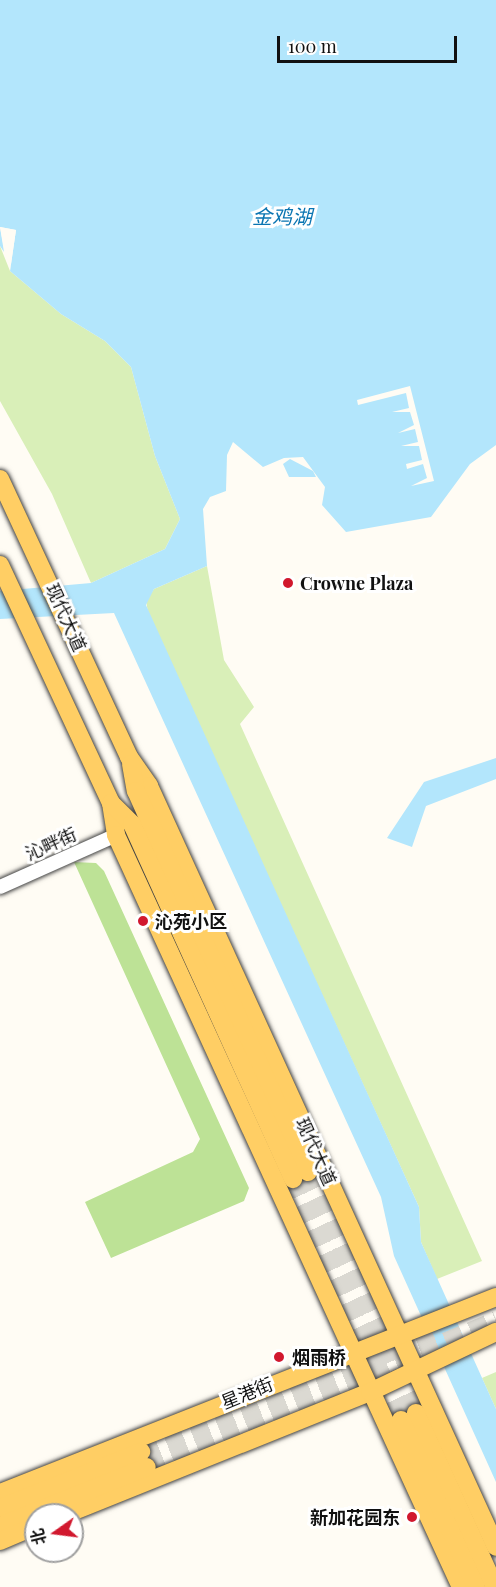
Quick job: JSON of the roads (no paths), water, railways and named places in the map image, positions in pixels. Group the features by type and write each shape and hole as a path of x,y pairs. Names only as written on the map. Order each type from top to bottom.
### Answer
{"main road":[{"name":"现代大道","path":"0,478 129,757 149,786 402,1336 496,1548"},
{"name":"现代大道","path":"0,565 111,803 116,835 350,1350 461,1587"},
{"name":"现代大道","path":"111,803 132,824 300,1176 136,791 129,757"},
{"name":"星港街","path":"0,1493 350,1350 424,1329 496,1297"},
{"path":"84,1507 370,1392 496,1332"},
{"path":"476,1587 409,1417 495,1587"},
{"path":"0,1508 144,1460 0,1526"},
{"path":"0,1541 24,1531"}],"street":[{"name":"沁畔街","path":"0,887 116,835"}],"water":[{"name":"金鸡湖","path":"0,0 496,0 496,445 470,464 431,517 346,532 322,505 325,487 303,457 284,458 263,467 233,442 227,455 226,491 210,497 203,509 207,566 154,589 146,605 419,1207 421,1242 496,1409 496,1482 394,1256 381,1197 114,613 0,619 0,591 91,583 165,549 180,519 155,456 131,367 105,341 61,314 10,271 16,230 0,227"},
{"path":"0,227 4,252 0,246"},
{"path":"290,459 313,471 316,477 289,477 283,464"},
{"path":"496,758 496,779 426,806 412,847 387,838 424,782"}],"tunnel":[{"path":"308,1172 416,1413"},
{"path":"293,1179 401,1420"},
{"path":"147,1467 496,1320"},
{"path":"141,1452 439,1329"}],"place":[{"name":"Crowne Plaza","path":"288,583"},
{"name":"沁苑小区","path":"143,921"},
{"name":"烟雨桥","path":"279,1357"},
{"name":"新加花园东","path":"412,1517"}]}
